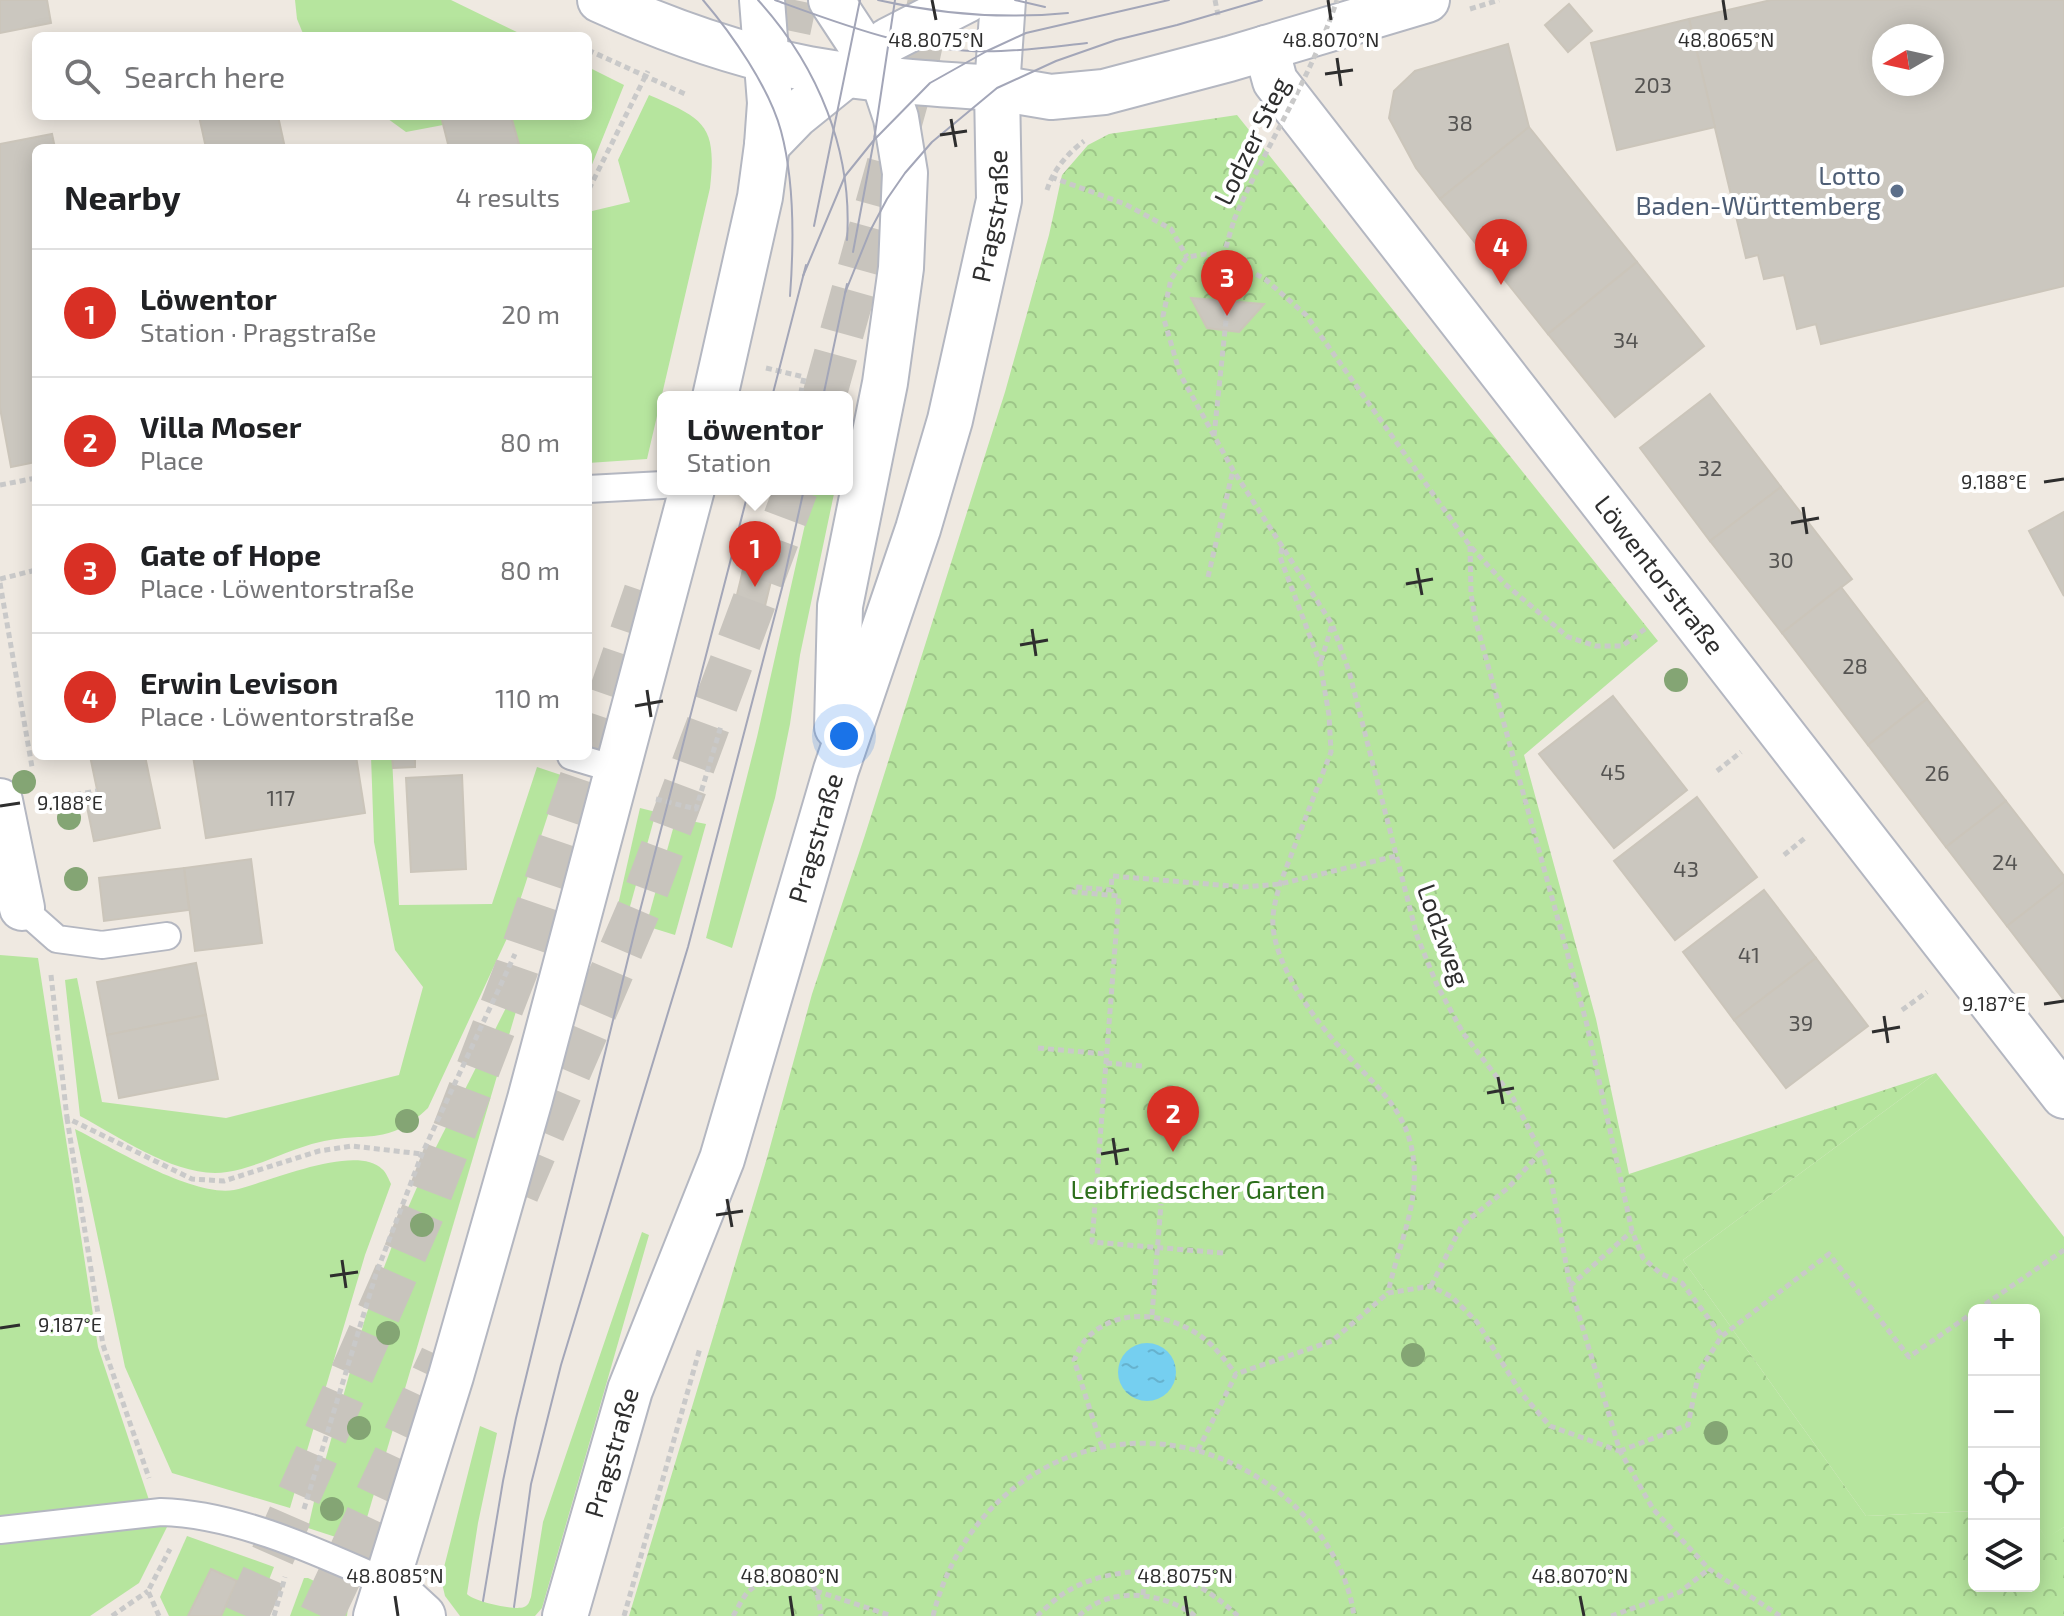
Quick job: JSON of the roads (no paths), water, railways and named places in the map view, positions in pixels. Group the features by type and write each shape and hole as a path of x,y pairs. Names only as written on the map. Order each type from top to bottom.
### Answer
{"main road":[{"path":"600,0 659,24 766,59 1051,97 1104,92 1427,0"},
{"path":"716,391 760,197 767,145 770,103 762,0"},
{"path":"831,0 866,70 896,118 905,173 904,234 885,383 840,606 836,770"},
{"path":"767,145 796,115 866,70 889,40 967,0"},
{"name":"Pragstraße","path":"565,1616 630,1390 722,1159 836,770 918,529 950,420 999,200 997,88 1003,0"},
{"name":"Löwentorstraße","path":"1266,48 1275,81 2064,1096"},
{"path":"423,1616 381,1599 451,1376 530,1099 690,495"},
{"path":"18,801 22,908"}],"lane":[{"path":"592,489 657,485"},
{"path":"584,760 618,770"},
{"path":"22,908 57,939 102,945 167,936"},
{"path":"0,1530 161,1512 188,1513 294,1543 381,1599"}],"water":[{"path":"1147,1343 1168,1351 1176,1372 1168,1393 1147,1401 1126,1393 1118,1372 1126,1351"}],"tunnel":[{"path":"775,95 795,0"},
{"path":"826,391 917,62 930,0"},
{"path":"517,1193 646,892 794,495"},
{"path":"592,748 647,588"},
{"path":"246,1616 423,1212 516,970 588,760"},
{"path":"321,1616 442,1357"}],"tram line":[{"path":"703,0 748,62 768,97 781,131 789,171 792,213 790,296"},
{"path":"758,0 798,53 827,111 844,174 847,240"},
{"path":"775,0 886,37 942,49 1001,51 1087,43"},
{"path":"814,226 860,0"},
{"path":"878,0 972,14 1068,13"},
{"path":"853,252 895,0"},
{"path":"1015,0 1045,7"},
{"path":"803,276 845,176 874,140 930,83 1026,33 1169,0"},
{"path":"845,293 870,231 905,173 932,142 997,88 1056,61 1116,40 1262,0"},
{"path":"774,391 806,265"},
{"path":"824,391 847,284"},
{"path":"483,1601 516,1418 635,930 747,495"},
{"path":"514,1607 531,1484 561,1365 688,947 782,588 803,495"}],"place":[{"name":"Lotto Baden-Württemberg","path":"1897,191"},
{"name":"Erwin Levison","path":"1501,285"},
{"name":"Gate of Hope","path":"1227,316"},
{"name":"Löwentor","path":"755,587"},
{"name":"Villa Moser","path":"1173,1152"}],"park label":[{"name":"Leibfriedscher Garten","path":"1198,1190"}]}
